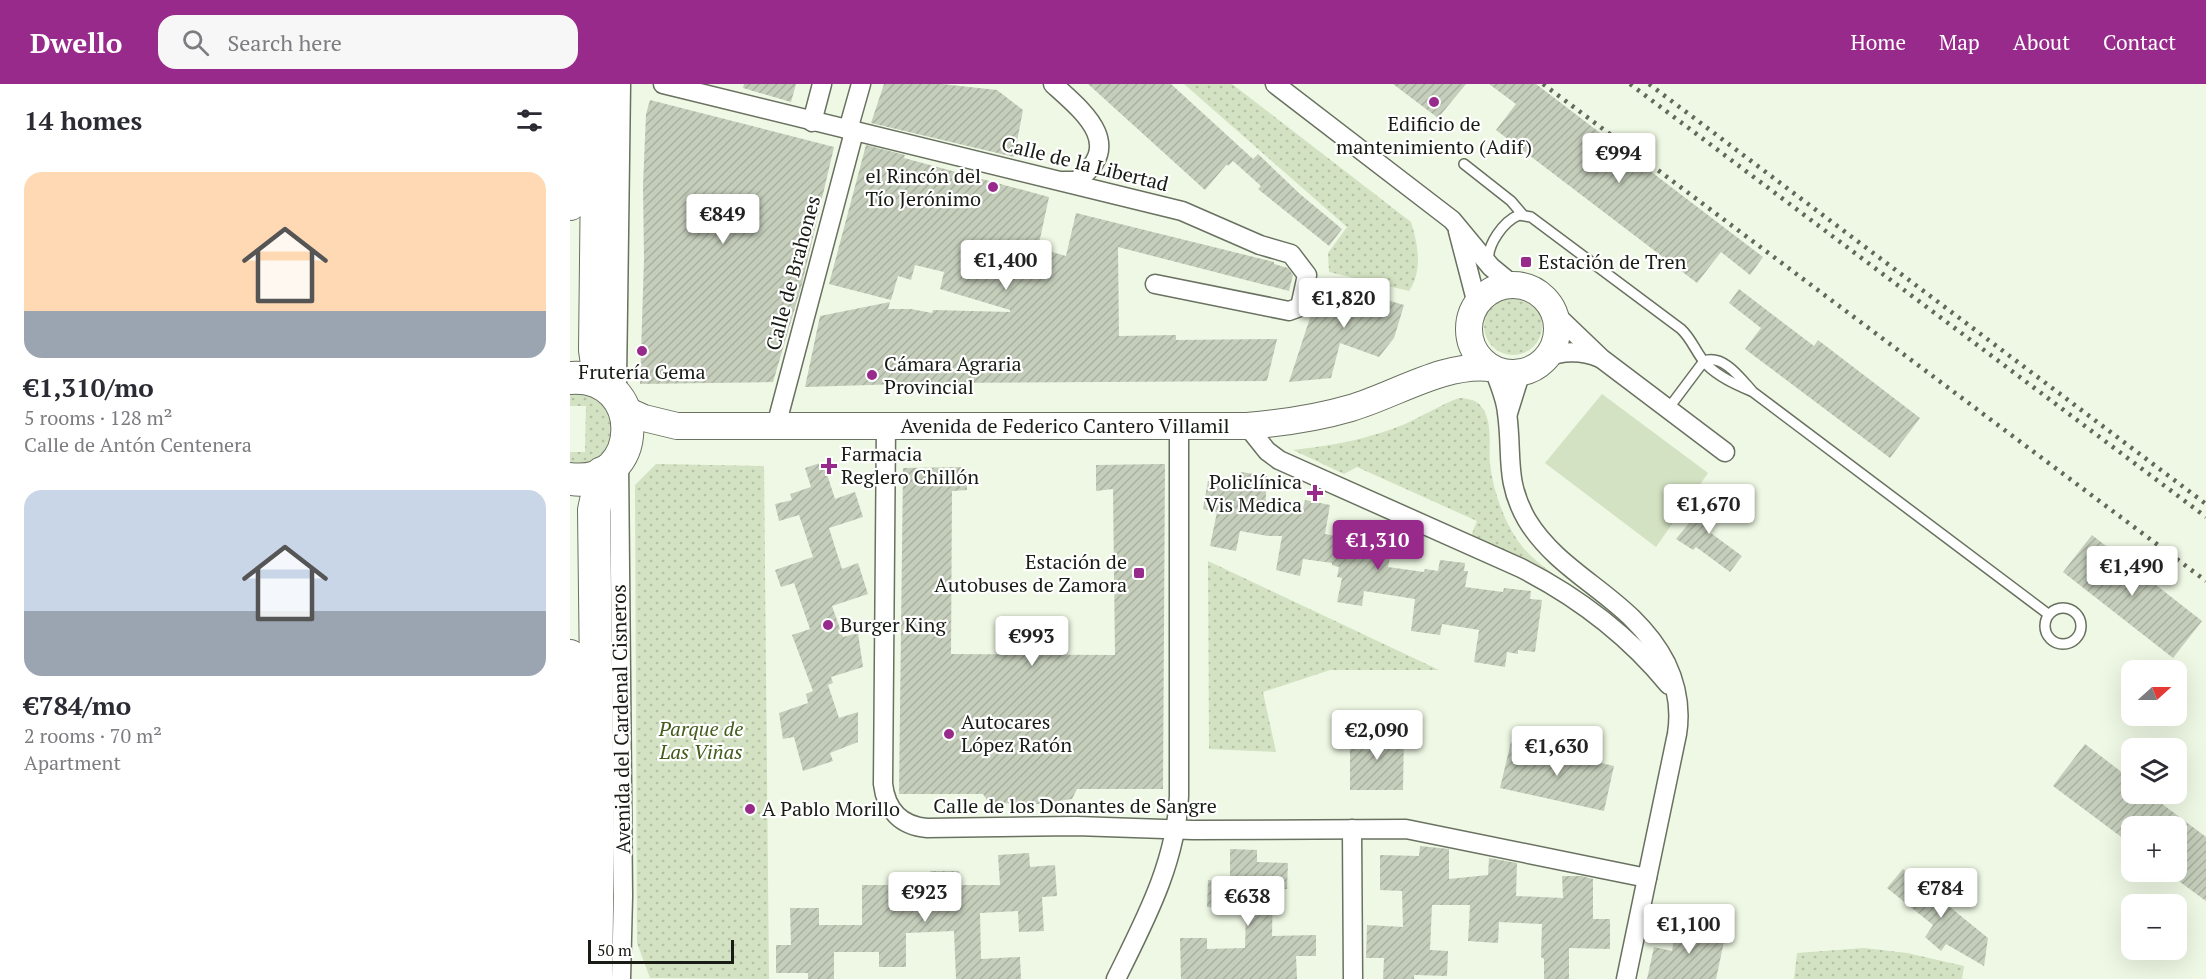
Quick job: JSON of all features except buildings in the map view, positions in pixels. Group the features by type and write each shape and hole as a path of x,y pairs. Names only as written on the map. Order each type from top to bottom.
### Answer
{"highway":[{"path":"570,204 571,84"},
{"name":"Avenida del Cardenal Cisneros","path":"596,979 598,860 594,510 596,494 616,458 628,427 615,397 597,371 595,350 598,84"},
{"path":"570,378 586,379 615,397"},
{"path":"570,479 585,479 616,458"},
{"path":"570,656 574,912 571,979"}],"street":[{"name":"Avenida del Cardenal Cisneros","path":"615,397 621,84"},
{"name":"Calle de la Libertad","path":"663,84 1182,211 1260,245 1291,254 1307,275 1300,307 1289,311 1155,284"},
{"path":"812,122 822,84"},
{"name":"Calle de Brahones","path":"776,426 861,84"},
{"path":"1053,84 1080,109 1098,130 1099,153 1092,165 1076,181 1062,181"},
{"path":"1275,84 1448,217 1491,267 1513,285"},
{"path":"1448,217 1459,233 1477,304"},
{"path":"1444,372 1469,334 1471,318 1477,304 1492,289 1513,285 1529,289 1540,294 1549,303 1554,313 1604,361 1725,452"},
{"path":"1492,369 1510,373 1523,372 1536,367 1546,358 1556,336 1554,313"},
{"path":"1469,334 1476,353 1492,369 1508,418 1511,477 1526,518 1552,550 1622,607 1645,631 1668,669 1678,702 1677,734 1626,979"},
{"path":"1546,358 1560,353 1582,353 1593,355 1604,361"},
{"name":"Avenida de Federico Cantero Villamil","path":"615,397 644,418 677,426 1247,426 1314,417 1351,408 1444,372 1492,369"},
{"path":"1508,418 1517,384 1523,372"},
{"name":"Calle de los Donantes de Sangre","path":"886,425 884,784 886,798 892,811 904,822 920,827 1076,826 1175,830 1414,830 1647,878"},
{"name":"Avenida de Federico Cantero Villamil","path":"616,458 643,435 677,426"},
{"path":"1116,979 1157,895 1175,830 1179,796 1179,426"},
{"path":"1247,426 1267,451 1278,459 1521,568 1566,594 1632,644 1665,681 1678,702"},
{"name":"Avenida del Cardenal Cisneros","path":"616,458 623,896 621,979"},
{"path":"1352,829 1353,979"}],"lane":[{"path":"1464,164 1511,201 1523,215 1540,222 1681,329 1695,345 1704,361"},
{"path":"1491,267 1488,256 1491,244 1510,220 1523,215"},
{"path":"1668,409 1704,361 1712,359 1721,362 1742,378 1753,392 2048,614"},
{"path":"2060,608 2073,611 2079,616 2081,623 2077,637 2065,644 2051,640 2045,627 2048,614 2060,608"}],"green space":[{"path":"1184,84 1232,84 1411,222 1416,239 1418,266 1409,291 1329,272 1328,253 1347,227"},
{"path":"1513,297 1529,302 1537,310 1542,326 1537,342 1529,350 1513,355 1497,350 1489,342 1484,326 1489,310 1497,302"},
{"path":"570,394 588,395 597,399 604,405 611,422 611,441 607,449 591,462 570,464 570,452 585,452 586,406 570,406"},
{"path":"1602,394 1708,473 1656,547 1545,463"},
{"path":"1459,398 1478,403 1487,418 1490,464 1494,484 1503,514 1518,541 1531,556 1582,595 1471,536 1477,521 1357,467 1344,474 1293,450 1336,444 1378,434 1405,424"},
{"name":"Parque de Las Viñas","path":"656,464 764,466 769,979 650,978 637,943 635,485"},
{"path":"1208,561 1439,670 1330,670 1263,692 1276,752 1209,749"},
{"path":"1864,948 1907,953 1964,966 1962,979 1794,979 1797,953"}],"railway":[{"path":"1543,84 2206,581"},
{"path":"1630,84 2206,517"},
{"path":"1649,84 2206,504"}],"place":[{"name":"Edificio de mantenimiento (Adif)","path":"1434,102"},
{"name":"el Rincón del Tío Jerónimo","path":"993,187"},
{"name":"Estación de Tren","path":"1526,262"},
{"name":"Frutería Gema","path":"642,351"},
{"name":"Cámara Agraria Provincial","path":"872,375"},
{"name":"Farmacia Reglero Chillón","path":"829,466"},
{"name":"Policlínica Vis Medica","path":"1315,493"},
{"name":"Estación de Autobuses de Zamora","path":"1139,573"},
{"name":"Burger King","path":"828,625"},
{"name":"Autocares López Ratón","path":"949,734"},
{"name":"A Pablo Morillo","path":"750,809"}]}
